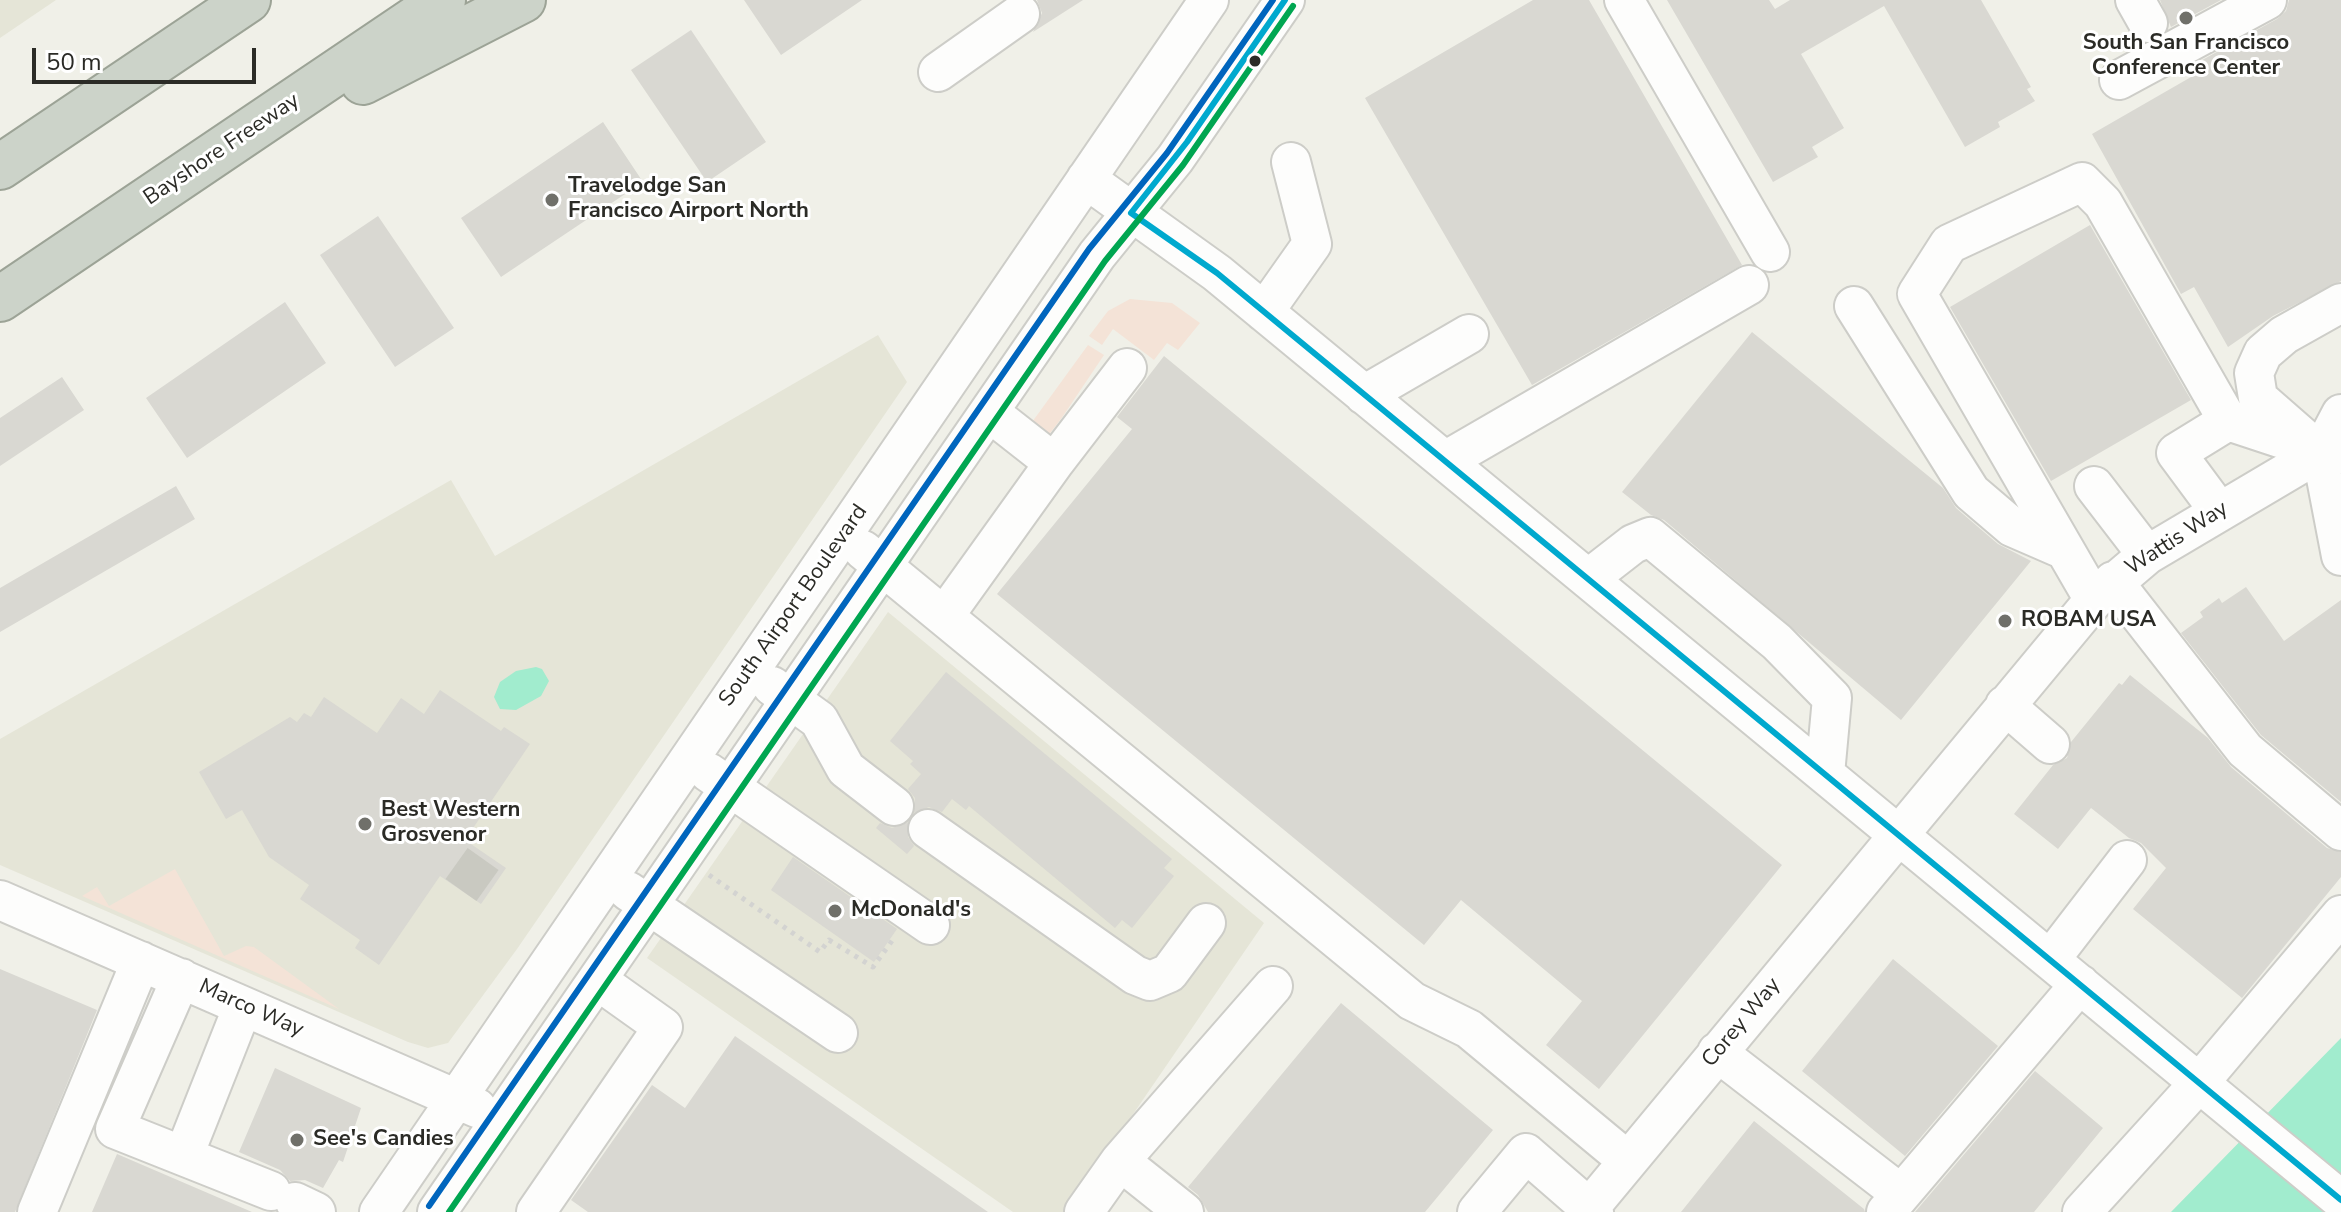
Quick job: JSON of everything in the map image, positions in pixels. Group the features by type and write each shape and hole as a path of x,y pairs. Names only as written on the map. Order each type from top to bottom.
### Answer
{"highway":[{"path":"0,167 248,0"},
{"name":"Bayshore Freeway","path":"0,299 443,0"},
{"path":"200,165 523,0"}],"street":[{"name":"South Airport Boulevard","path":"379,1212 1209,0"},
{"path":"437,1212 1097,255 1187,142 1285,0"},
{"path":"1624,0 1770,252"},
{"path":"2119,80 2267,0"},
{"path":"938,72 1020,14"},
{"path":"1264,312 1312,244 1291,162"},
{"path":"1086,179 1217,273 2341,1200"},
{"path":"2331,455 2228,421 2103,203 2082,182 1949,244 1917,294 2065,550 2245,750 2341,831"},
{"path":"1445,461 1749,285"},
{"path":"2331,455 2258,398 2254,373 2263,353 2284,335 2341,303"},
{"path":"1854,306 1971,492 2012,527 2065,550"},
{"path":"1364,395 1469,334"},
{"path":"945,615 1054,463 1127,368"},
{"path":"989,412 1054,463"},
{"path":"2341,414 2331,455 2341,556"},
{"path":"2219,511 2176,453 2228,421"},
{"name":"Wattis Way","path":"1898,834 2104,590 2147,555 2219,511 2331,455"},
{"path":"2094,486 2147,555"},
{"path":"842,536 884,564 1412,1001 1469,1029 1628,1161"},
{"path":"1588,579 1633,544 1650,537 1777,642 1832,698 1825,774"},
{"path":"750,671 819,720 846,769 894,806"},
{"path":"2005,705 2050,744"},
{"path":"689,759 916,926"},
{"path":"928,829 1135,975 1150,981 1169,973 1206,923"},
{"name":"Corey Way","path":"1590,1211 1898,834"},
{"path":"2050,960 2127,860"},
{"path":"607,877 838,1033"},
{"name":"Marco Way","path":"0,900 502,1118"},
{"path":"2082,1212 2199,1083 2341,915"},
{"path":"37,1212 141,961"},
{"path":"181,978 115,1129 294,1202"},
{"path":"536,1212 663,1027 597,980"},
{"path":"1717,1052 1894,1203 2080,984"},
{"path":"1084,1212 1120,1161 1273,986"},
{"path":"184,1155 243,1006"},
{"path":"1477,1212 1526,1153 1590,1211"},
{"path":"1120,1161 1184,1212"}],"path":[{"path":"701,870 820,952 829,940 873,967 916,926"}],"shaded area":[{"path":"0,0 56,0 0,38"},
{"path":"1130,299 1172,303 1200,323 1178,350 1167,343 1154,360 1113,329 1102,345 1089,336 1108,311"},
{"path":"878,335 907,382 517,949 448,1043 428,1048 408,1042 0,865 0,739 451,480 495,556"},
{"path":"1088,345 1104,355 1061,419 1047,437 1027,429"},
{"path":"888,612 1264,923 1066,1212 1013,1212 647,958"},
{"path":"536,667 542,669 549,681 541,696 516,710 500,709 494,697 500,682 516,671"},
{"path":"175,869 224,956 246,946 254,947 339,1009 82,896 97,887 109,906"},
{"path":"2341,1038 2341,1197 2327,1212 2171,1212"}],"building":[{"path":"744,0 862,0 781,55"},
{"path":"1037,0 1083,0 1033,32 1042,13"},
{"path":"1533,0 1589,0 1742,265 1532,385 1365,98"},
{"path":"1667,0 1769,0 1775,9 1790,0 1981,0 2031,87 2027,89 2035,101 1998,122 2000,127 1965,147 1884,6 1801,54 1844,128 1812,147 1818,157 1773,182"},
{"path":"2160,0 2221,0 2171,27"},
{"path":"2289,0 2341,0 2341,281 2273,316 2228,347 2194,287 2181,294 2092,134 2198,73 2193,65 2277,19 2286,11"},
{"path":"691,30 766,142 707,182 631,70"},
{"name":"Travelodge San Francisco Airport North","path":"603,122 643,182 501,277 461,218"},
{"path":"378,216 454,328 395,367 320,255"},
{"path":"2090,225 2191,400 2051,481 1950,307"},
{"path":"285,302 326,363 187,458 146,398"},
{"path":"1752,332 1943,488 1956,508 1998,544 2031,561 1901,720 1664,520 1651,515 1622,492"},
{"path":"1164,356 1782,865 1599,1089 1546,1045 1582,1001 1461,900 1424,945 997,594 1132,429 1117,417"},
{"path":"62,377 84,410 0,466 0,418"},
{"path":"176,486 195,519 0,632 0,588"},
{"path":"2246,587 2284,641 2341,600 2341,802 2261,735 2181,633 2203,617 2200,612 2219,598 2222,603"},
{"path":"946,672 1172,859 1164,868 1174,876 1132,928 1122,920 1115,928 969,806 966,810 952,799 942,812 929,807 914,813 915,798 908,789 921,774 910,764 913,761 890,741"},
{"path":"2130,675 2208,738 2231,767 2327,848 2341,852 2341,877 2242,998 2133,909 2166,868 2141,843 2129,838 2091,808 2058,849 2014,814 2053,765 2067,758 2071,742 2119,683 2122,685"},
{"name":"Best Western Grosvenor","path":"440,690 501,731 504,727 530,744 465,840 506,868 481,904 440,876 379,965 355,948 360,940 300,899 309,885 269,857 242,810 226,819 199,772 290,717 297,722 304,713 311,717 324,697 377,733 401,698 424,714"},
{"path":"908,822 908,837 914,846 907,854 876,828 880,823 892,828"},
{"path":"793,857 897,929 874,962 771,890"},
{"path":"1893,959 1998,1046 1905,1156 1802,1071"},
{"path":"0,969 97,1010 15,1212 0,1212"},
{"path":"1341,1003 1493,1130 1425,1212 1208,1212 1198,1195 1188,1187"},
{"path":"735,1036 988,1212 588,1212 571,1200 652,1085 685,1108"},
{"name":"See's Candies","path":"275,1068 361,1108 343,1162 339,1160 323,1188 305,1180 290,1181 280,1170 239,1152"},
{"path":"2035,1071 2103,1128 2034,1212 1915,1212"},
{"path":"1754,1121 1864,1209 1865,1212 1681,1212"},
{"path":"117,1154 252,1212 92,1212"}],"tunnel":[{"path":"461,890 486,855"}],"transit line":[{"path":"429,1206 1089,249 1167,153 1273,0"},
{"path":"1131,213 1187,142 1285,0"},
{"path":"449,1212 1105,261 1183,165 1293,6"},
{"path":"1131,213 1217,273 2341,1200"}],"place":[{"name":"South San Francisco Conference Center","path":"2186,18"},
{"name":"Travelodge San Francisco Airport North","path":"552,200"},
{"name":"ROBAM USA","path":"2005,621"},
{"name":"Best Western Grosvenor","path":"365,824"},
{"name":"McDonald's","path":"835,911"},
{"name":"See's Candies","path":"297,1140"}]}
